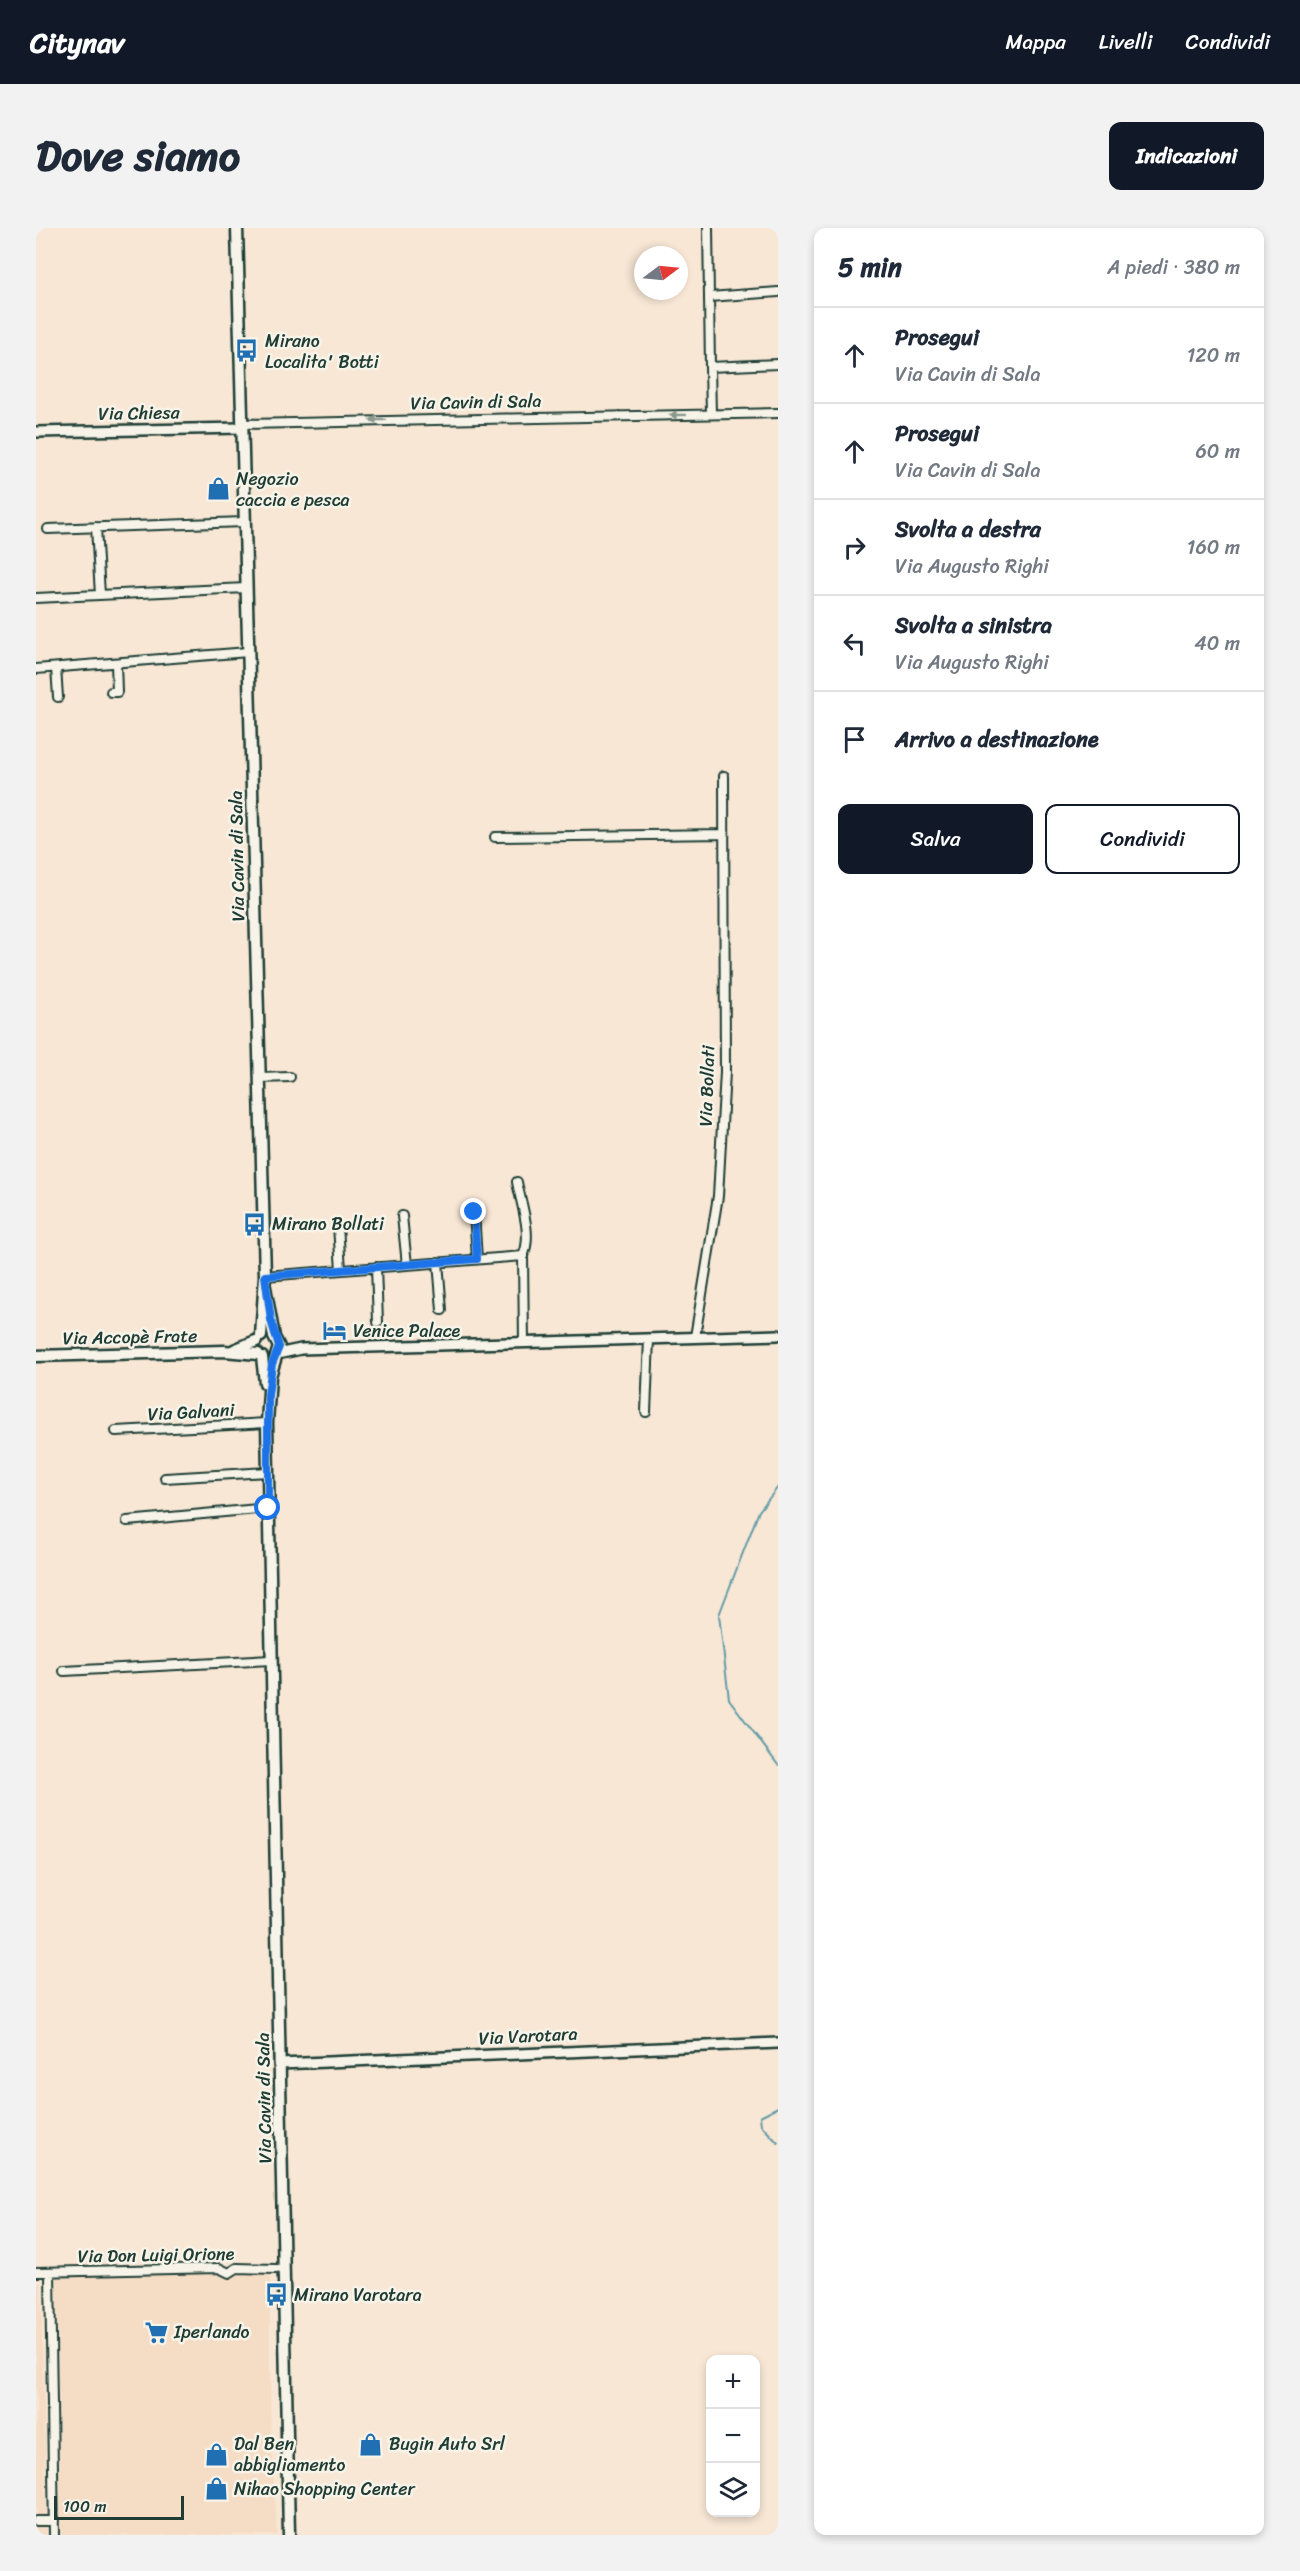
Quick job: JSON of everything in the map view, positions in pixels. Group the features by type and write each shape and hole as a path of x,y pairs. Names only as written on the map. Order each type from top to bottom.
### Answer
{"main road":[{"name":"Via Cavin di Sala","path":"237,228 265,1281 259,1338 260,1356 268,1395"},
{"name":"Via Cavin di Sala","path":"265,1281 279,1347 268,1395 267,1423 288,2535"},
{"path":"259,1338 276,1338"},
{"name":"Via Accopè Frate","path":"224,1351 259,1338"},
{"name":"Via Accopè Frate","path":"36,1356 224,1351 260,1356 276,1355"}],"street":[{"path":"708,228 711,414"},
{"path":"709,297 778,292"},
{"path":"710,367 778,364"},
{"name":"Via Cavin di Sala","path":"242,426 322,422 778,413"},
{"name":"Via Chiesa","path":"36,432 242,426"},
{"path":"48,529 244,522"},
{"path":"96,527 100,595"},
{"path":"36,598 246,588"},
{"path":"36,669 248,652"},
{"path":"111,692 117,692 116,663"},
{"path":"56,668 58,697"},
{"name":"Via Bollati","path":"695,1337 718,1185 725,1072 724,776"},
{"path":"495,837 724,834"},
{"path":"259,1078 290,1077"},
{"path":"516,1182 528,1247 524,1256 524,1343"},
{"path":"474,1212 477,1259"},
{"path":"402,1216 407,1265"},
{"path":"338,1226 341,1270"},
{"path":"265,1281 341,1270 524,1256"},
{"path":"438,1262 442,1310"},
{"path":"376,1267 378,1322"},
{"path":"276,1355 301,1349 777,1335"},
{"path":"276,1338 301,1349"},
{"path":"646,1412 649,1339"},
{"name":"Via Galvani","path":"116,1431 267,1423"},
{"path":"165,1478 268,1472"},
{"path":"127,1521 268,1508"},
{"path":"64,1671 271,1660"},
{"name":"Via Varotara","path":"280,2064 778,2043"},
{"name":"Via Don Luigi Orione","path":"36,2272 219,2268 229,2272 237,2268 276,2269"},
{"path":"50,2272 54,2535"},
{"path":"36,2522 54,2521"}],"shaded area":[{"path":"57,2274 270,2275 270,2410 277,2535 61,2535"},
{"path":"36,2282 41,2282 47,2535 36,2535"}],"waterway":[{"path":"778,1487 759,1511 719,1615 729,1699 778,1765"},
{"path":"778,2107 760,2116 761,2125 778,2143"}],"place":[{"name":"Mirano Localita' Botti","path":"247,351"},
{"name":"Negozio caccia e pesca","path":"218,489"},
{"name":"Mirano Bollati","path":"254,1224"},
{"name":"Venice Palace","path":"335,1331"},
{"name":"Mirano Varotara","path":"276,2295"},
{"name":"Iperlando","path":"156,2332"},
{"name":"Bugin Auto Srl","path":"371,2444"},
{"name":"Dal Ben abbigliamento","path":"216,2454"},
{"name":"Nihao Shopping Center","path":"216,2489"}],"route":[{"path":"268,1508 268,1395 272,1364 279,1343 274,1337 265,1276 477,1259 474,1212"}]}
